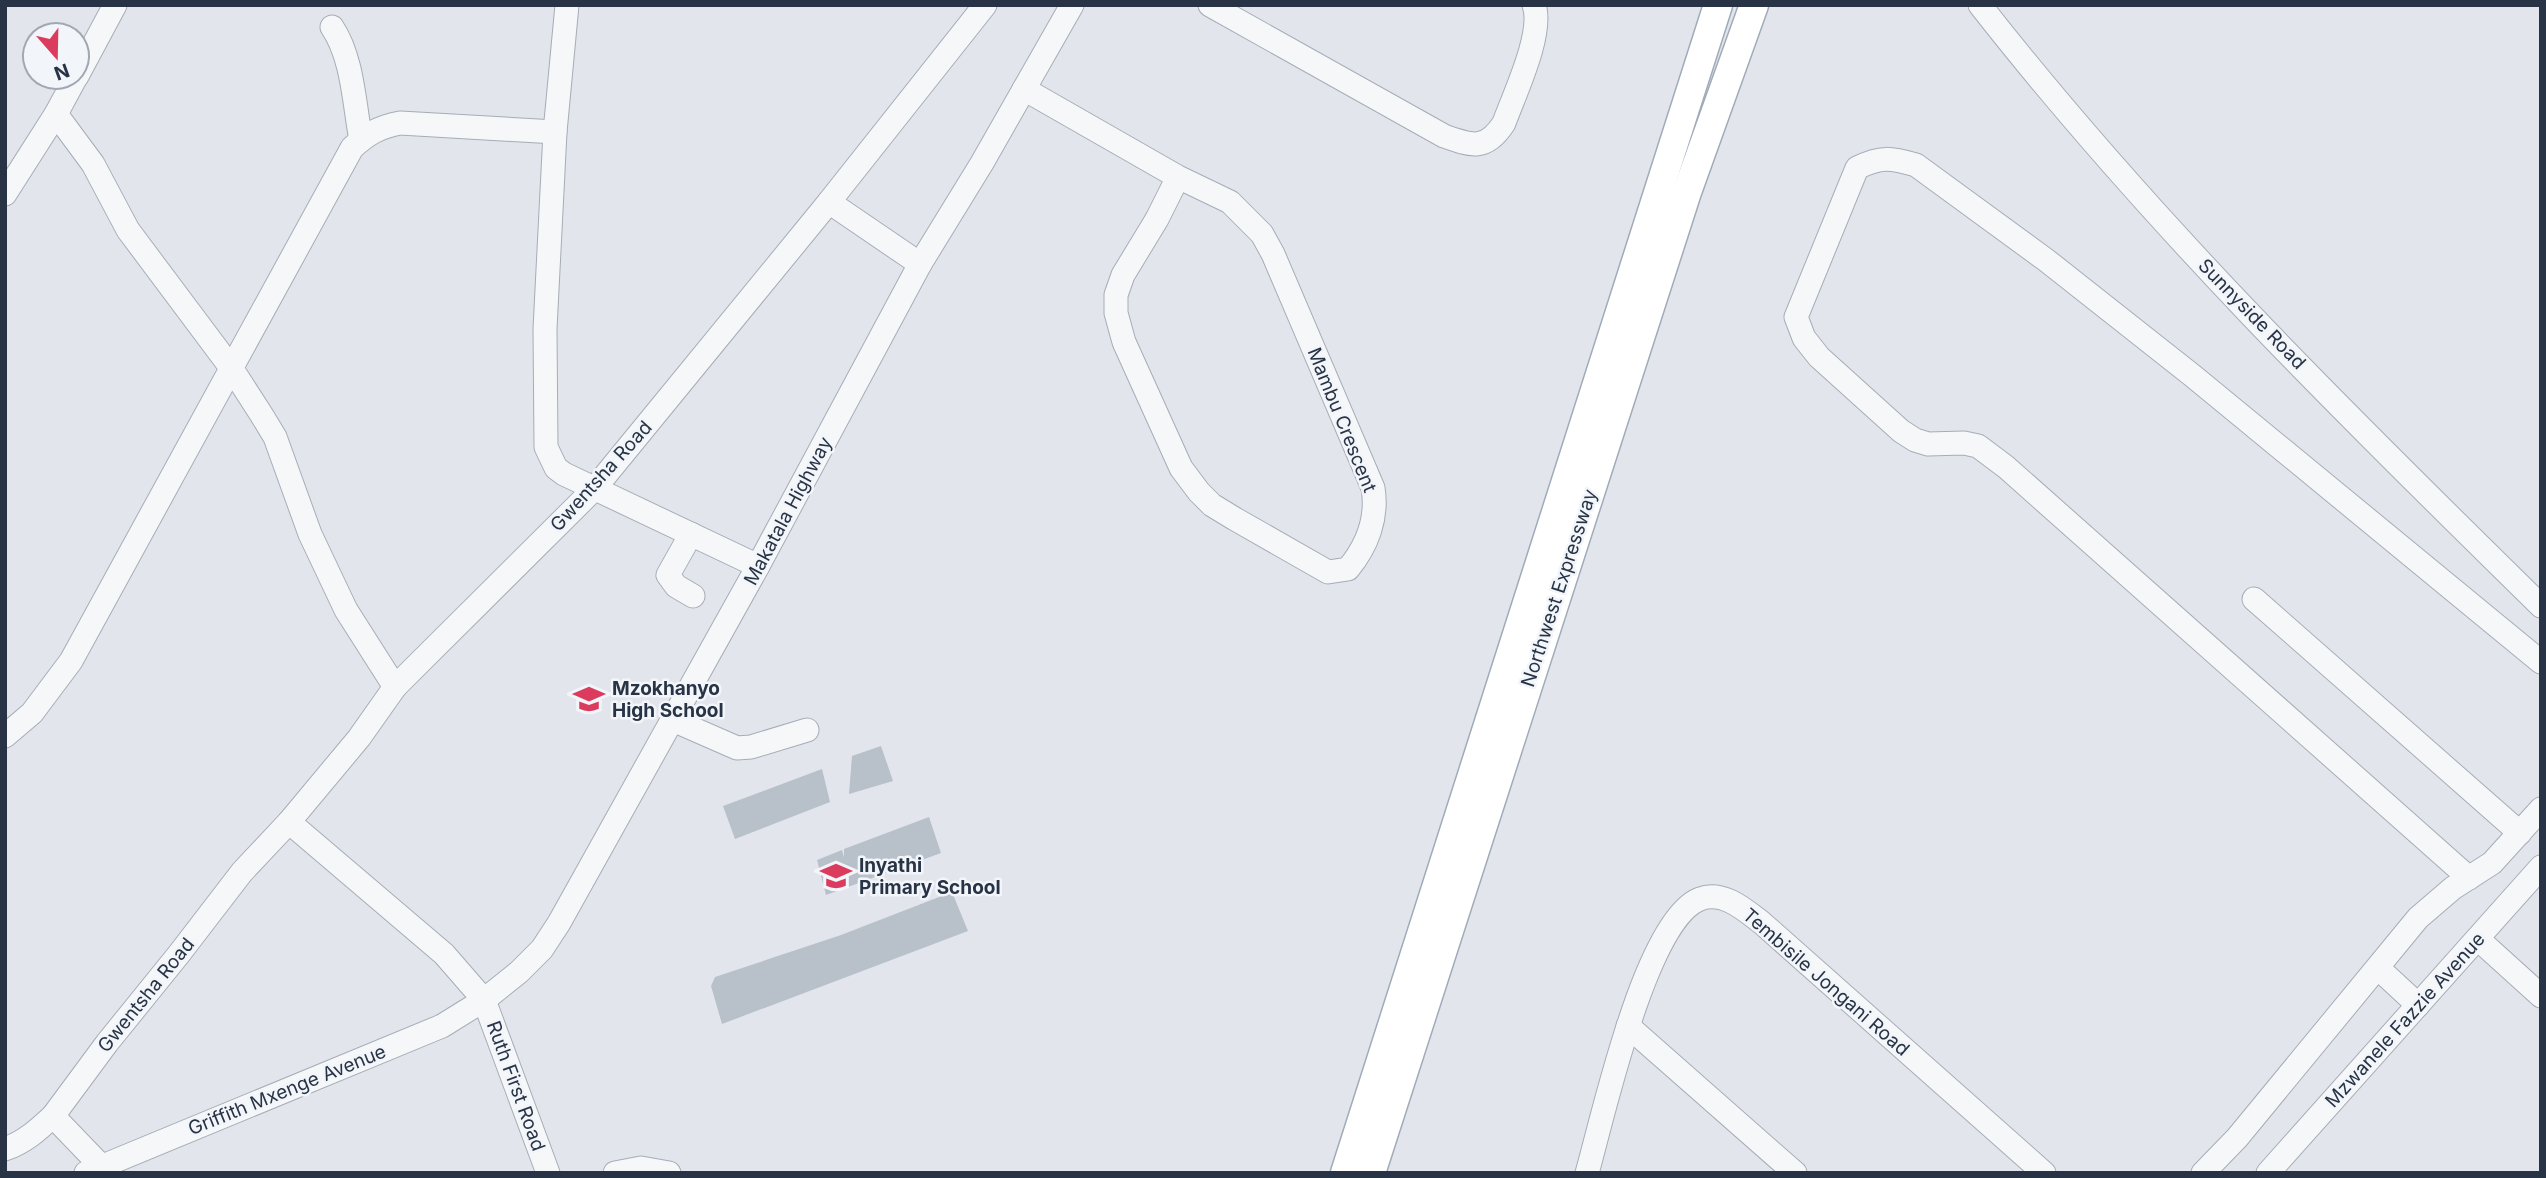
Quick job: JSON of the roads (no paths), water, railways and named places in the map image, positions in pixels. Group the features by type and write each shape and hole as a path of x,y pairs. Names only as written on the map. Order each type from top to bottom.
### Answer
{"main road":[{"name":"Northwest Expressway","path":"1345,1173 1718,5"},
{"name":"Northwest Expressway","path":"1371,1173 1687,192 1754,5"}],"street":[{"path":"91,50 115,5"},
{"path":"567,5 555,132 545,329 546,447 556,468 758,566"},
{"name":"Gwentsha Road","path":"5,1149 26,1139 52,1116 242,872 289,822 359,738 395,687 595,488 829,202 985,5"},
{"name":"Makatala Highway","path":"484,1000 519,972 548,940 584,881 758,566 920,264 1072,5"},
{"path":"1210,5 1444,136 1465,144 1477,145 1497,135 1504,123 1536,33 1537,14 1534,5"},
{"name":"Sunnyside Road","path":"1980,5 2040,82 2147,205 2397,465 2541,606"},
{"path":"332,27 338,36 347,64 361,140"},
{"name":"Mambu Crescent","path":"1024,89 1178,177 1230,202 1262,234 1373,488 1373,525 1348,569 1328,572 1212,505 1199,492 1181,468 1124,342 1116,313 1116,295 1123,275 1157,219 1178,177"},
{"path":"5,194 69,91"},
{"path":"56,114 93,164 128,230 232,369 275,437 310,534 346,610 395,687"},
{"path":"5,736 32,713 71,661 352,148 383,126 400,123 555,132"},
{"path":"2469,878 2006,467 1978,446 1964,443 1928,444 1915,440 1901,431 1819,357 1804,338 1796,317 1857,168 1876,159 1895,159 1916,165 2046,260 2193,376 2541,662"},
{"path":"829,202 920,264"},
{"path":"691,534 668,575 676,586 693,596"},
{"path":"2254,599 2520,833"},
{"path":"673,720 737,748 751,747 807,730"},
{"path":"2203,1173 2237,1138 2435,902 2493,863 2541,809"},
{"path":"289,822 444,954 484,1000"},
{"name":"Mzwanele Fazzie Avenue","path":"2268,1173 2541,867"},
{"name":"Tembisile Jongani Road","path":"1587,1173 1628,1026 1654,954 1685,908 1700,899 1715,897 1743,908 1762,923 2044,1173"},
{"path":"2478,939 2541,996"},
{"path":"2378,968 2418,1005"},
{"name":"Griffith Mxenge Avenue","path":"94,1170 442,1026 484,1000"},
{"name":"Ruth First Road","path":"484,1000 548,1173"},
{"path":"1628,1026 1795,1173"},
{"path":"52,1116 94,1170"},
{"path":"615,1173 641,1168 669,1173"}],"place":[{"name":"Mzokhanyo High School","path":"589,699"},
{"name":"Inyathi Primary School","path":"836,876"}]}
